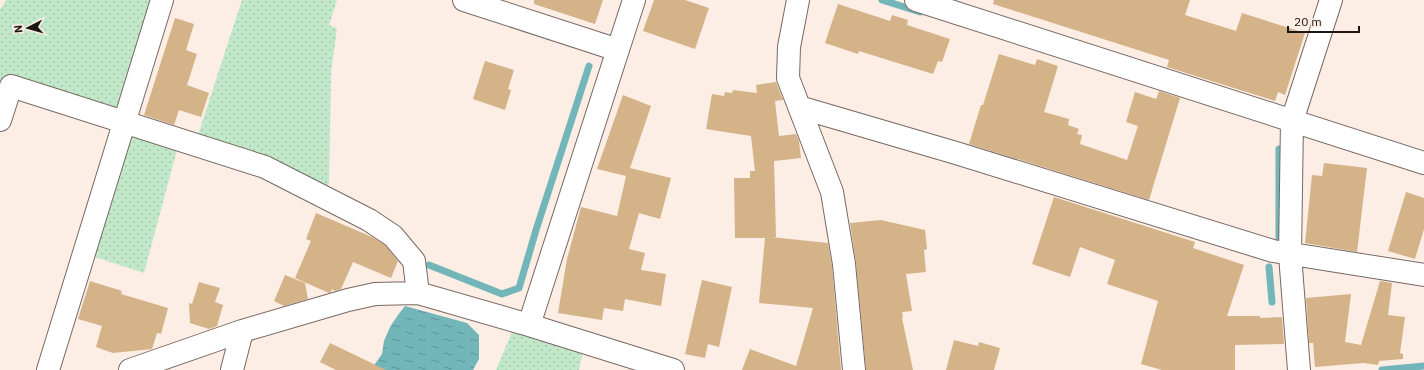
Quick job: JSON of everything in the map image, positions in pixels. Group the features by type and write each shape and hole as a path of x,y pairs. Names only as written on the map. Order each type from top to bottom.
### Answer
{"street":[{"path":"48,370 162,0"},
{"path":"464,0 618,50"},
{"path":"529,325 634,0"},
{"path":"798,0 789,47 788,78 832,192 844,264 854,370"},
{"path":"916,0 1424,163"},
{"path":"1299,370 1290,254 1292,121 1331,0"},
{"path":"0,120 11,86 265,167 369,220 394,236 414,261 418,293"},
{"path":"799,107 956,153 1266,249 1424,275"},
{"path":"130,370 242,331 348,300 375,294 418,293 529,325 673,370"},
{"path":"232,370 242,331"}],"green space":[{"path":"6,0 152,0 116,112 4,76 0,88 0,10"},
{"path":"242,0 337,0 329,25 337,28 331,73 329,183 326,191 197,138"},
{"path":"129,131 178,146 144,273 92,256"},
{"path":"512,332 583,351 579,370 496,370"}],"water":[{"path":"405,306 467,323 479,335 479,359 473,370 372,370 382,354 384,341 390,327"}],"building":[{"path":"534,0 603,0 595,24 534,4"},
{"path":"654,0 685,0 709,8 695,49 643,31"},
{"path":"994,0 1190,0 1185,15 1236,31 1242,13 1305,33 1285,95 1278,92 1275,101 1167,67 1169,60 993,4"},
{"path":"838,4 890,21 892,15 908,20 907,25 950,39 942,62 938,61 933,74 859,51 858,54 825,43"},
{"path":"175,18 194,24 186,50 197,54 187,85 209,93 201,117 179,110 174,125 144,115"},
{"path":"999,54 1035,65 1037,59 1058,66 1044,112 1069,119 1068,125 1079,129 1077,134 1082,135 1080,144 1127,160 1138,126 1126,122 1135,92 1156,99 1159,91 1180,98 1149,200 969,144"},
{"path":"485,61 514,70 508,89 511,90 505,110 473,99"},
{"path":"776,82 783,100 775,101 779,136 796,134 799,141 801,158 774,161 776,237 771,237 828,243 832,266 841,370 742,370 750,349 796,366 813,308 759,303 765,238 735,238 734,178 750,178 750,171 755,171 751,136 706,129 712,94 724,96 725,92 732,93 733,90 757,93 756,85"},
{"path":"623,95 651,106 630,168 671,178 660,219 639,213 629,249 645,253 641,270 666,274 661,306 625,299 623,311 604,308 602,320 558,313 567,259 581,207 617,216 626,176 597,169"},
{"path":"1324,163 1367,168 1357,252 1305,243 1312,175 1322,176"},
{"path":"1406,192 1424,198 1424,229 1415,259 1388,251"},
{"path":"1054,197 1195,242 1193,248 1244,265 1227,316 1260,316 1260,318 1282,317 1284,344 1235,345 1235,370 1162,370 1141,364 1158,301 1107,284 1115,260 1080,247 1070,277 1032,264"},
{"path":"316,213 372,237 385,245 398,261 391,278 353,262 341,289 335,291 332,289 329,293 295,278 311,241 306,239"},
{"path":"881,220 925,230 927,249 924,250 926,272 906,274 912,311 902,312 913,370 866,370 856,263 850,223"},
{"path":"285,275 305,283 308,299 284,306 274,301"},
{"path":"702,280 732,287 719,347 708,344 705,358 685,354"},
{"path":"90,281 122,291 121,294 168,308 161,334 157,333 152,349 113,353 96,347 102,326 78,319"},
{"path":"1380,281 1392,283 1388,315 1405,317 1400,353 1403,354 1403,359 1379,361 1378,365 1363,363 1315,367 1313,343 1309,343 1306,298 1351,294 1345,342 1361,345"},
{"path":"199,282 220,288 215,302 223,305 217,326 209,329 190,323 189,303 192,304"},
{"path":"954,340 978,346 979,342 1000,348 994,370 946,370"},
{"path":"330,343 386,370 336,370 320,362"}],"waterway":[{"path":"882,0 920,12"},
{"path":"429,265 502,294 519,288 536,230 589,66"},
{"path":"1279,149 1279,238"},
{"path":"1269,267 1272,302"},
{"path":"1382,370 1424,366"}]}
